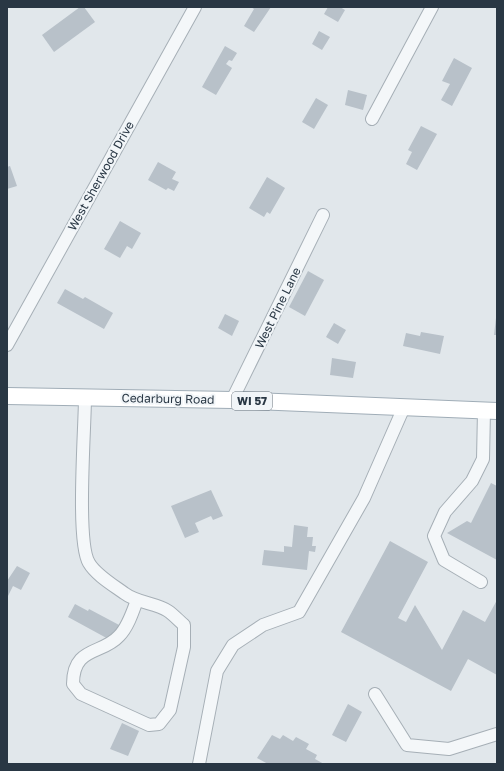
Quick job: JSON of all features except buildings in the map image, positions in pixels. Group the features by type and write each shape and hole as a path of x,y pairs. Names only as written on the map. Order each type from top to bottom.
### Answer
{"main road":[{"name":"Cedarburg Road","path":"7,396 232,400 491,411"}],"street":[{"name":"West Sherwood Drive","path":"7,345 195,7"},
{"path":"372,119 432,7"},
{"name":"West Pine Lane","path":"232,400 323,215"},
{"path":"85,397 83,514 84,551 93,569 125,594 168,611 184,625 184,647 170,710 159,724 149,724 81,694 73,684 73,672 86,654 119,637 138,600"},
{"path":"199,764 217,671 233,645 263,625 299,612 364,498 404,407"},
{"path":"481,582 444,560 434,536 445,512 472,481 483,459 491,411"},
{"path":"375,694 407,745 449,749 497,734"}]}
